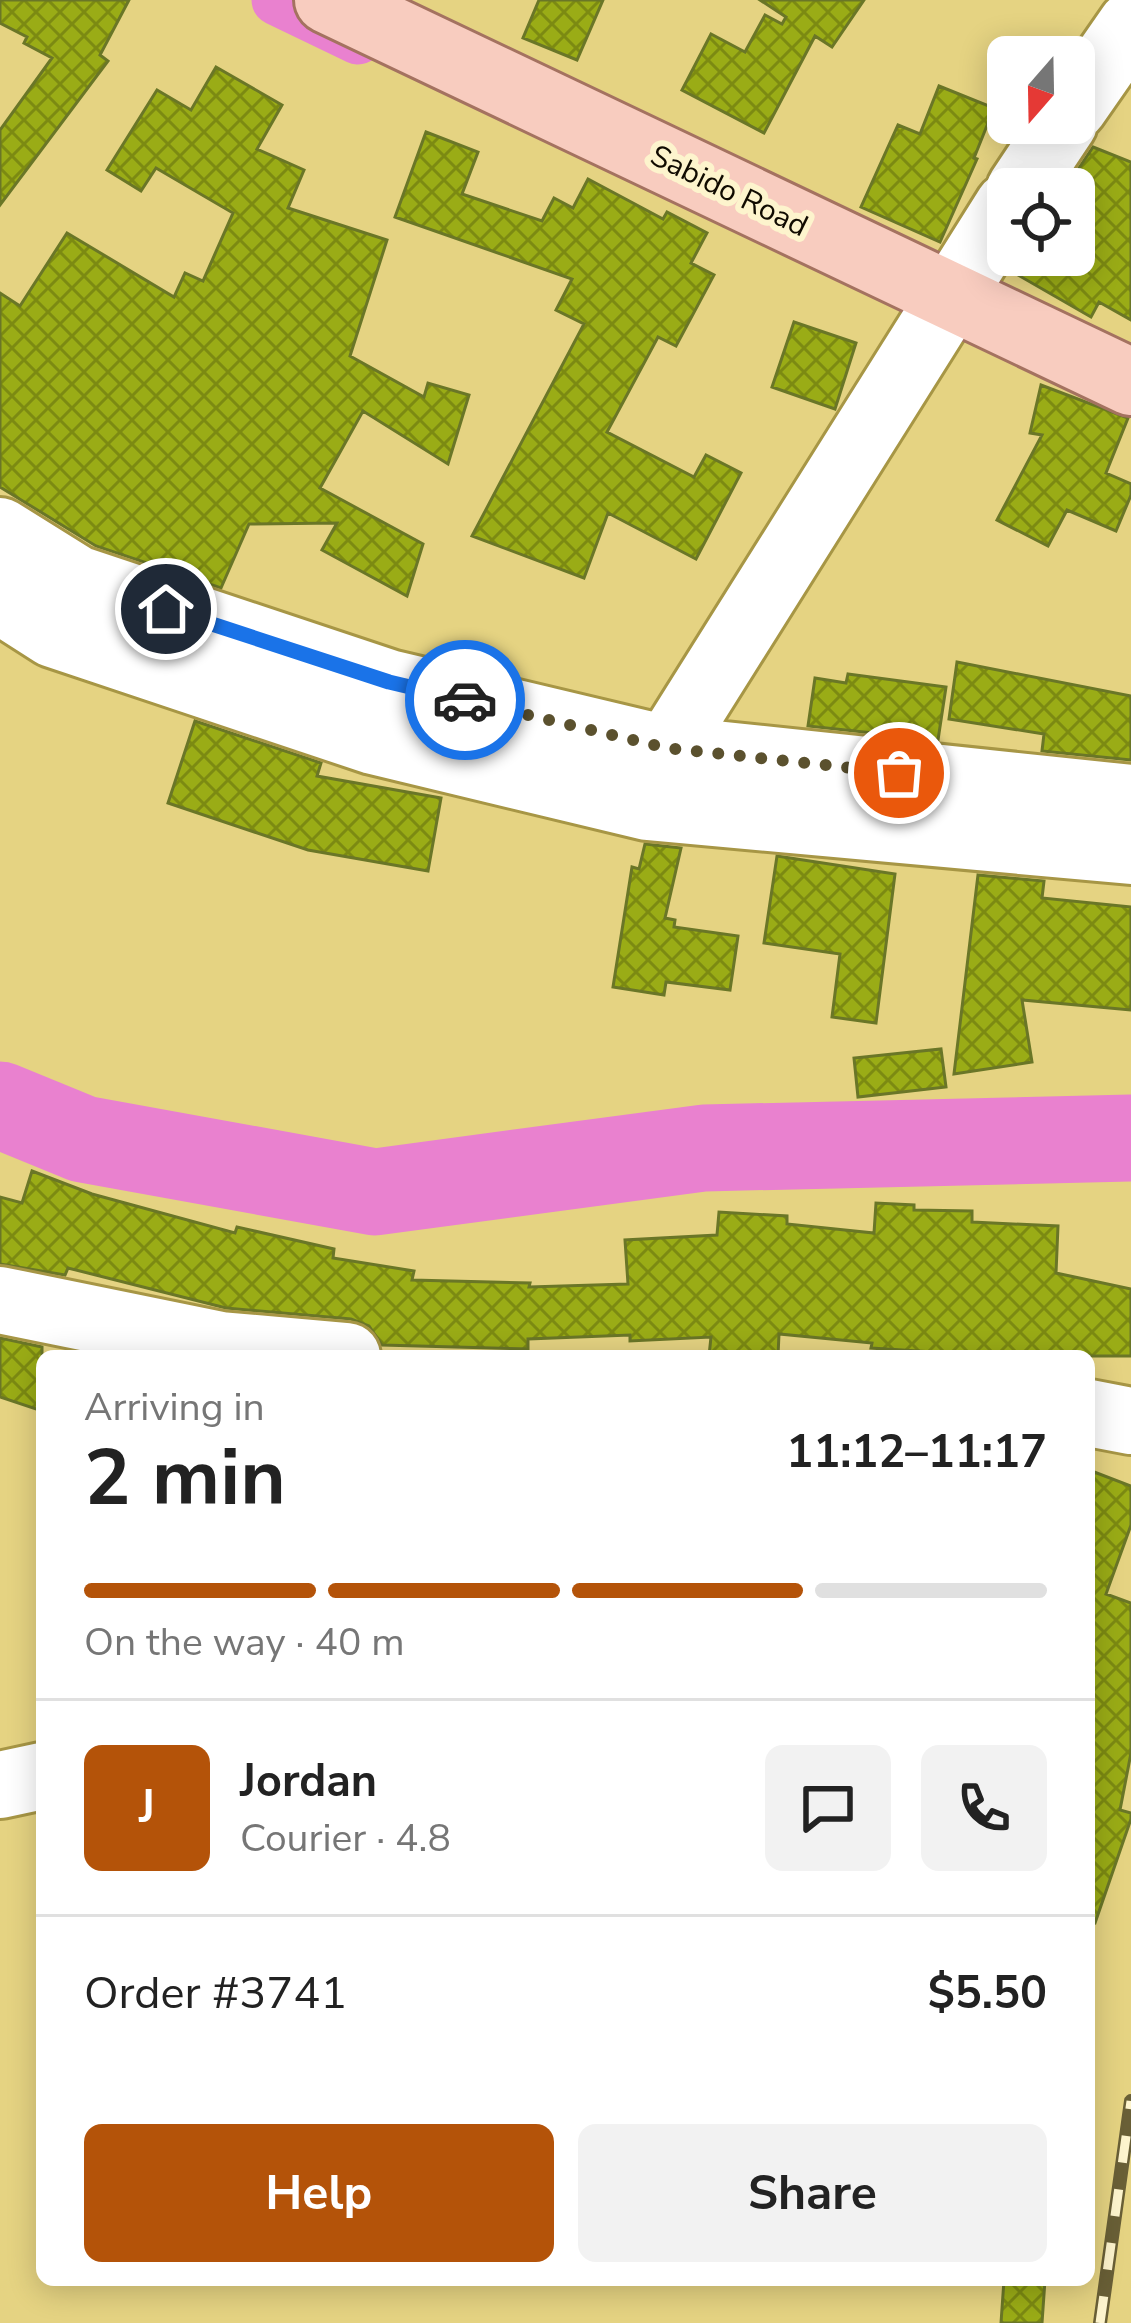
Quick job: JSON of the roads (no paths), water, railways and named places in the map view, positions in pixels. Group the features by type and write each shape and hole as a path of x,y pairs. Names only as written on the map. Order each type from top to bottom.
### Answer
{"main road":[{"name":"Sabido Road","path":"328,0 1131,382"}],"street":[{"path":"1095,77 1131,25"},
{"path":"657,778 987,238"},
{"path":"0,531 43,604 381,712 657,778 1131,851"},
{"path":"657,778 1131,798"},
{"path":"0,1300 220,1350"},
{"path":"1095,1414 1131,1420"},
{"path":"0,1785 36,1777"}],"waterway":[{"path":"277,0 358,39"},
{"path":"0,1105 83,1139 375,1192 704,1148 1131,1138"}],"railway":[{"path":"1100,2323 1131,2101"}]}
